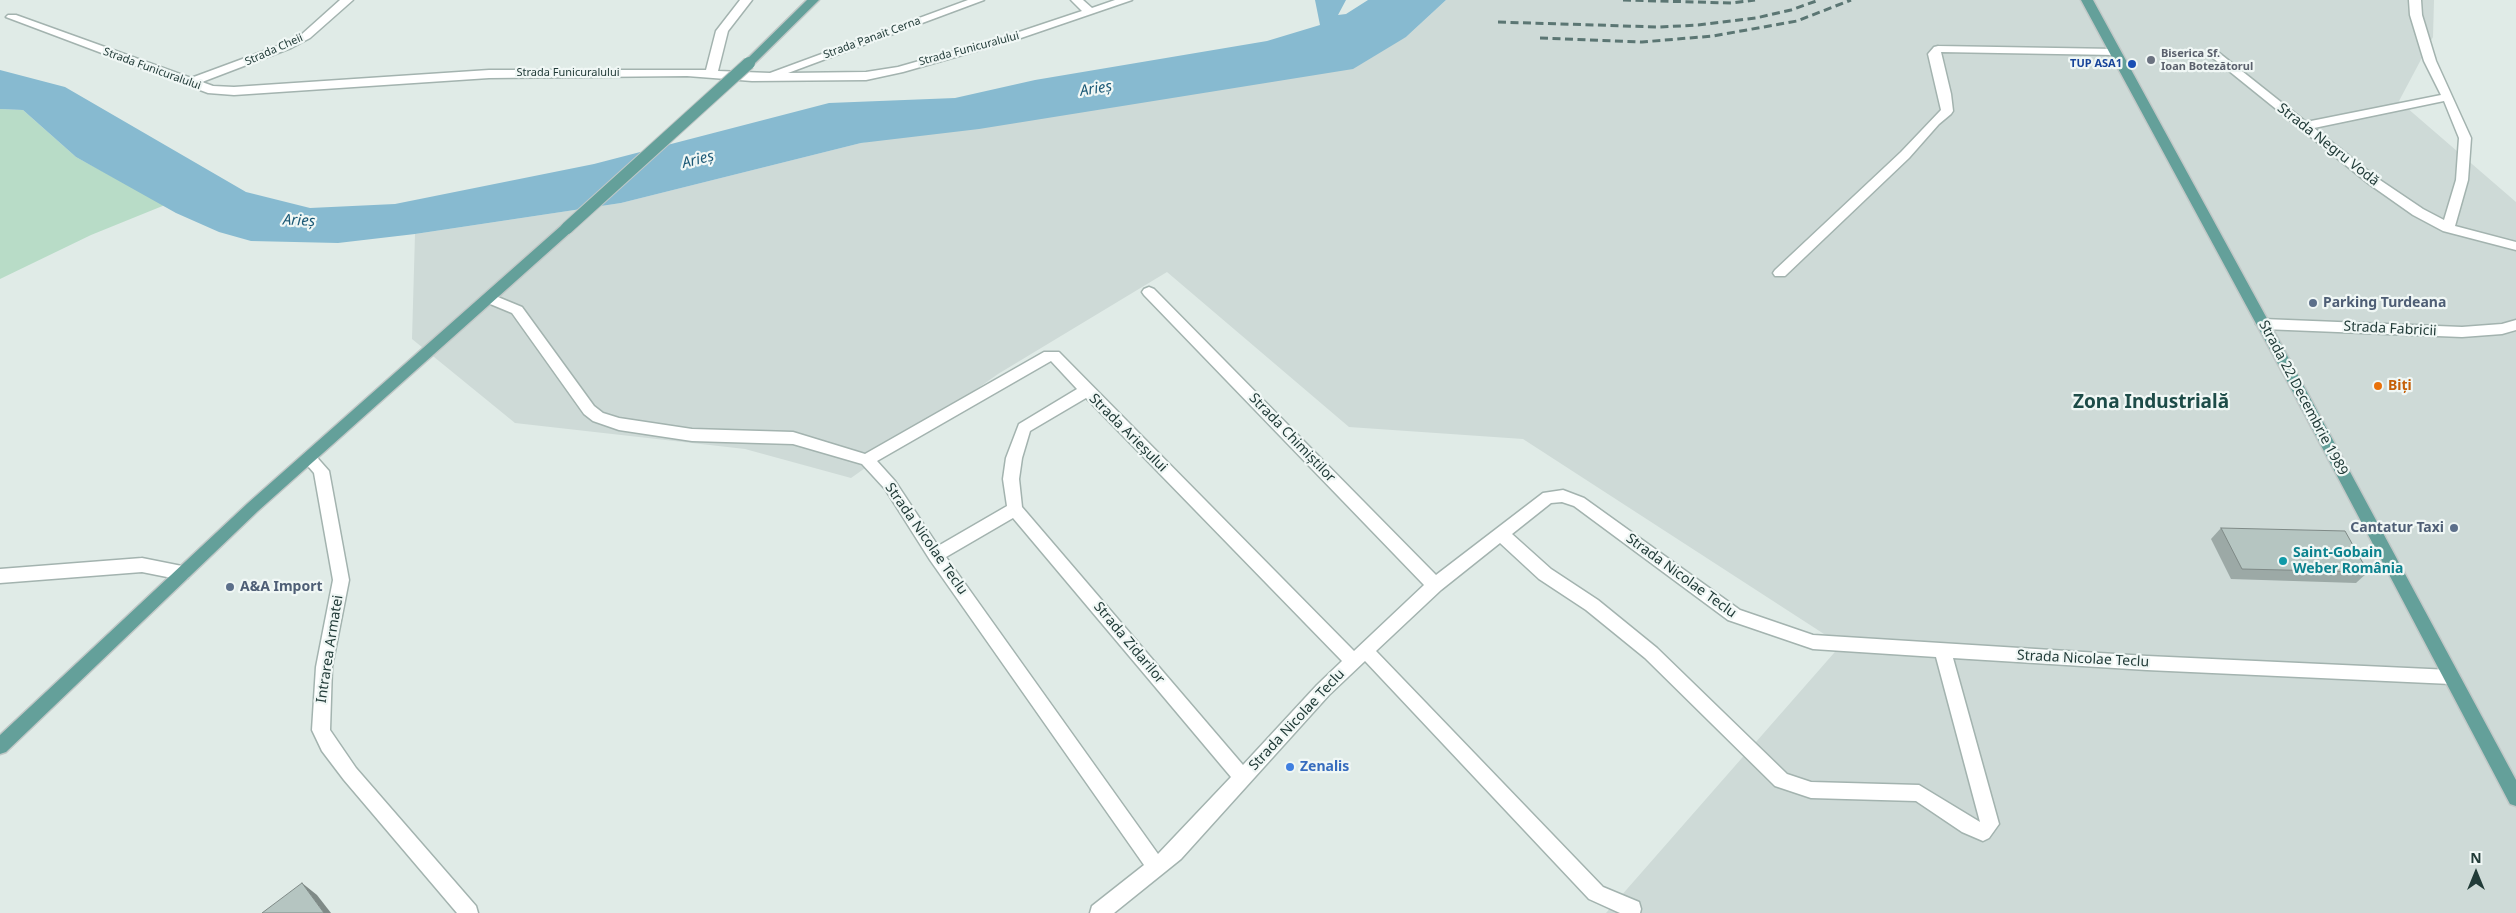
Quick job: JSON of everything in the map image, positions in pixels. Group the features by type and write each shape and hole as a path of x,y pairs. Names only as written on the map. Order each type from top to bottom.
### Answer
{"main road":[{"path":"0,746 182,573 749,63 813,0"},
{"name":"Strada 22 Decembrie 1989","path":"2087,0 2263,324 2516,798"}],"street":[{"name":"Strada Cheii","path":"191,82 287,46 306,36 347,0"},
{"path":"711,74 722,31 746,0"},
{"name":"Strada Panait Cerna","path":"767,77 978,0"},
{"path":"1077,0 1090,12"},
{"name":"Strada Funicuralului","path":"12,17 212,90 234,91 489,74 711,74 837,78 866,76 899,70 1014,37 1126,0"},
{"path":"2414,0 2416,15 2430,61 2465,138 2462,180 2448,228"},
{"path":"1780,273 1905,155 1935,121 1947,111 1945,94 1934,54 1938,49 2115,52"},
{"name":"Strada Negru Vodă","path":"2214,54 2381,186 2418,212 2448,228 2516,246"},
{"path":"2304,126 2448,97"},
{"name":"Strada Chimiștilor","path":"1149,292 1435,584"},
{"path":"488,298 516,310 589,410 598,417 619,424 692,435 793,438 867,460"},
{"name":"Strada Fabricii","path":"2263,324 2462,332 2502,329 2516,325"},
{"name":"Strada Arieșului","path":"867,460 1049,356 1054,356 1086,390 1359,656 1596,893 1632,909"},
{"path":"936,555 1015,509 1011,479 1014,458 1024,428 1086,390"},
{"name":"Intrarea Armatei","path":"309,458 321,471 341,580 337,609 324,667 320,708 321,730 328,745 350,774 469,913"},
{"name":"Strada Nicolae Teclu","path":"867,460 890,485 936,555 1156,866"},
{"name":"Strada Nicolae Teclu","path":"1099,913 1133,888 1156,866 1174,853 1323,690 1435,584 1548,497 1563,496 1579,502 1744,620 1812,642 2147,663 2451,677"},
{"name":"Strada Zidarilor","path":"1015,509 1243,778"},
{"path":"1500,533 1545,574 1592,605 1651,653 1781,780 1800,788 1811,790 1920,794 1968,826 1983,832 1990,824 1943,651"},
{"path":"0,576 142,565 182,573"}],"shaded area":[{"path":"1446,0 2434,0 2433,37 2399,101 2516,202 2516,913 1606,913 1841,645 1523,439 1349,427 1167,272 998,374 851,478 745,449 515,423 412,339 415,234 621,203 861,143 1406,37"}],"green space":[{"path":"0,109 23,110 76,157 165,205 91,235 0,279"}],"water":[{"name":"Arieș","path":"1315,0 1346,0 1338,15 1346,14 1368,0 1446,0 1406,37 1353,69 979,129 861,143 621,203 415,234 338,243 251,241 219,232 176,213 76,157 23,110 0,109 0,70 65,87 246,192 310,208 395,204 594,164 829,103 955,98 1035,80 1267,41 1320,25"}],"building":[{"name":"Saint-Gobain Weber România","path":"2221,528 2345,531 2368,572 2242,569"},
{"path":"302,883 324,913 262,913"}],"railway":[{"path":"1623,0 1731,3 1755,0"},
{"path":"1498,22 1659,27 1698,25 1756,18 1791,10 1819,0"},
{"path":"1540,38 1642,42 1713,36 1797,21 1851,0"}],"place":[{"name":"Biserica Sf. Ioan Botezătorul","path":"2151,60"},
{"name":"TUP ASA1","path":"2132,64"},
{"name":"Parking Turdeana","path":"2313,303"},
{"name":"Biți","path":"2378,386"},
{"name":"Cantatur Taxi","path":"2454,528"},
{"name":"Saint-Gobain Weber România","path":"2283,561"},
{"name":"A&A Import","path":"230,587"},
{"name":"Zenalis","path":"1290,767"}],"district":[{"name":"Zona Industrială","path":"2151,403"}]}
